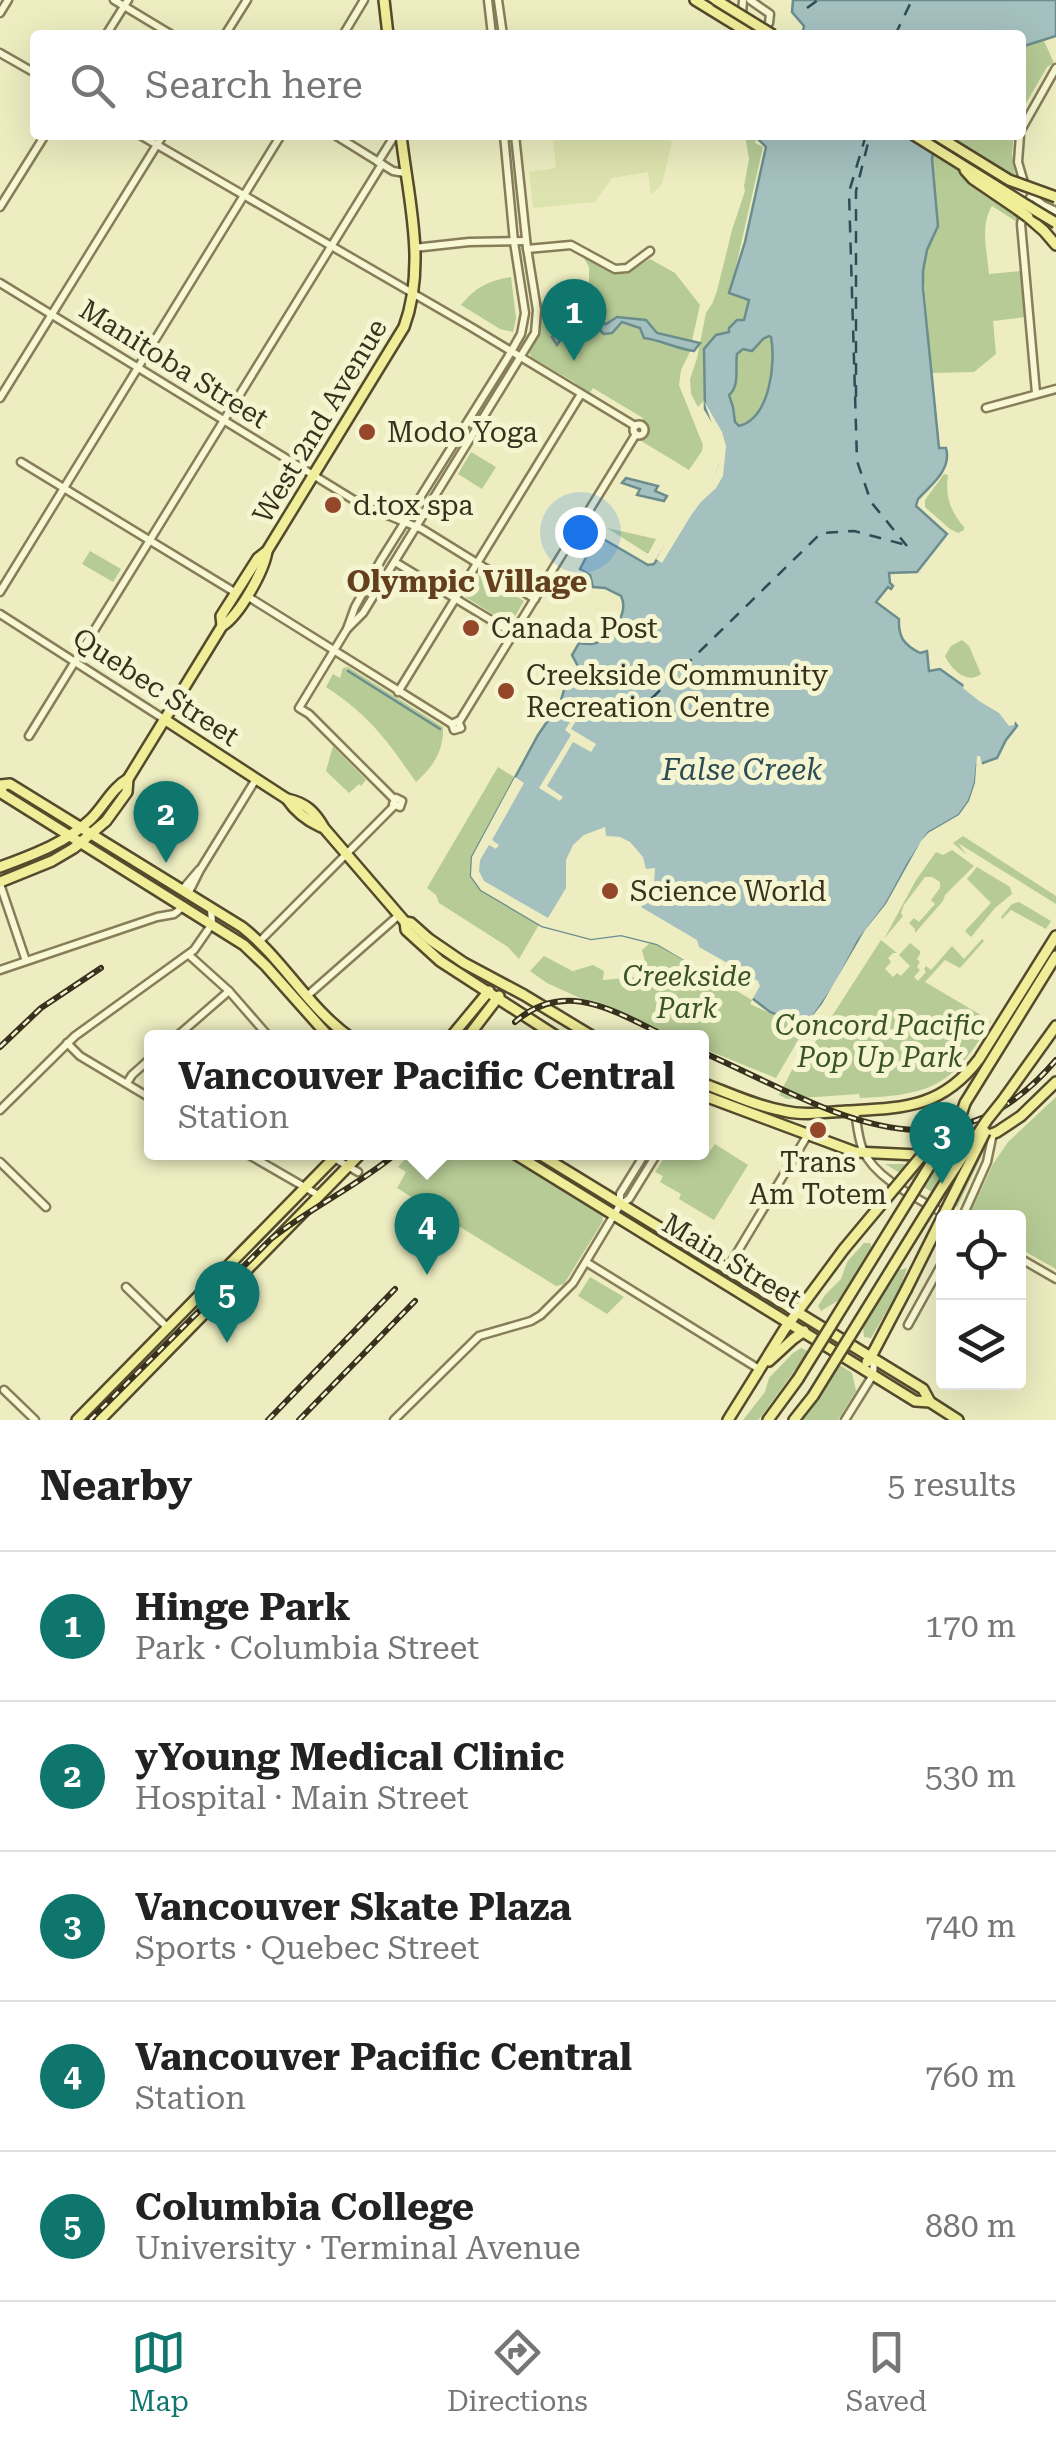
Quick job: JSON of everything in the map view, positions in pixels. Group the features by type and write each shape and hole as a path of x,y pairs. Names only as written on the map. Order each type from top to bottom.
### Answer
{"main road":[{"path":"695,0 744,30"},
{"path":"716,0 764,30"},
{"path":"384,2 387,30"},
{"name":"West 2nd Avenue","path":"128,779 222,626 221,616 241,594 258,558 267,551 399,338 409,314 416,277 399,140"},
{"path":"922,140 1056,223"},
{"path":"944,140 1009,180 1056,197"},
{"path":"956,161 973,179 1036,223 1056,246"},
{"name":"Quebec Street","path":"164,719 288,798 302,815 324,828 402,918 406,930 426,952 546,1030"},
{"path":"0,867 69,835 96,814 117,786 128,779"},
{"path":"0,882 49,863 80,843 106,821 128,792 128,779"},
{"path":"323,1030 252,952 4,794 0,785 10,784 242,927 341,1030"},
{"name":"Quebec Street","path":"402,918 450,955 581,1030"},
{"path":"709,1085 784,1112 855,1111 920,1104 944,1094 967,1076 1056,936"},
{"path":"728,1420 789,1322 965,1103 1056,956"},
{"path":"473,1030 501,983"},
{"path":"458,1030 492,996"},
{"path":"794,1420 986,1120 1056,1026"},
{"path":"709,1098 855,1152 931,1154 992,1134 1021,1116 1056,1082"},
{"path":"862,1368 874,1355 1003,1100"},
{"path":"768,1420 798,1379 965,1103"},
{"path":"77,1420 332,1160"},
{"path":"100,1420 358,1160"},
{"name":"Main Street","path":"525,1160 916,1401 930,1402"},
{"name":"Main Street","path":"549,1160 796,1313 874,1355 958,1420"},
{"path":"759,1368 804,1331"}],"street":[{"path":"0,13 8,0"},
{"path":"114,0 126,3 165,30"},
{"path":"228,30 247,0"},
{"path":"346,30 366,0 384,2"},
{"path":"488,0 491,30"},
{"path":"498,0 502,30"},
{"path":"747,0 769,12 768,25 758,27 745,19 742,14 747,0"},
{"path":"109,30 126,3"},
{"path":"0,53 30,71"},
{"path":"1026,122 1056,68"},
{"path":"0,207 41,140"},
{"path":"21,462 398,692 456,723 514,634 635,430 512,352 148,140"},
{"path":"0,398 160,140"},
{"path":"0,592 278,140"},
{"path":"343,140 393,171 405,173"},
{"path":"29,736 395,140"},
{"path":"347,630 354,608 521,334 525,319 504,140"},
{"path":"260,942 394,802 299,708 347,630 364,612 533,338 538,316 516,140"},
{"path":"1019,140 1022,182 1032,196 1056,211"},
{"path":"1032,196 1021,224 1036,394"},
{"path":"414,248 469,242 571,245 615,269 627,268 650,252"},
{"name":"Manitoba Street","path":"0,283 362,505 416,527 535,598"},
{"path":"986,408 1056,388"},
{"path":"398,692 582,394"},
{"path":"394,562 514,634"},
{"name":"Quebec Street","path":"0,614 164,719"},
{"path":"185,892 256,778"},
{"path":"0,882 26,961"},
{"path":"156,917 173,900"},
{"path":"0,970 174,914 184,906"},
{"path":"0,1110 67,1043 189,955 212,924 211,907"},
{"path":"307,996 402,918"},
{"path":"189,955 230,991 260,1030"},
{"path":"184,1030 230,991"},
{"path":"67,1043 80,1056 144,1094"},
{"path":"126,1084 144,1065"},
{"path":"855,1111 864,1153 881,1174 939,1210"},
{"path":"966,1210 987,1162 992,1134"},
{"path":"726,1271 807,1136"},
{"path":"259,1160 320,1196"},
{"path":"343,1160 353,1169"},
{"path":"394,1420 479,1336 532,1321 573,1283 641,1160"},
{"path":"620,1204 629,1200 653,1160"},
{"path":"0,1162 46,1207"},
{"path":"1026,1261 1056,1278"},
{"path":"586,1262 759,1368"},
{"path":"908,1325 936,1274"},
{"path":"126,1286 168,1328"},
{"path":"846,1420 873,1375 874,1355"},
{"path":"4,1390 35,1420"}],"green space":[{"path":"1044,41 1054,63 1047,67 1026,103 1026,46"},
{"path":"553,140 672,142 662,184 651,195 648,172 612,178 595,202 533,208 529,172 556,168"},
{"path":"746,140 756,140 763,147 730,293 749,299 744,320 703,359 706,398 698,407 691,394 690,379 706,313 717,291 745,191 749,159"},
{"path":"938,140 1013,140 1017,222 992,206 985,239 989,274 1021,271 1025,317 993,321 996,354 974,372 932,373 923,271 938,226 932,156"},
{"path":"580,251 617,273 629,272 650,259 675,273 700,305 679,385 703,445 689,470 638,439 647,431 641,422 643,418 593,388 589,394 531,357 529,352 539,327 539,302 589,297 589,267"},
{"path":"511,277 516,318 513,332 500,329 461,305 483,285"},
{"path":"769,336 773,348 769,389 758,413 739,426 729,395 736,384 737,354 743,349 755,349"},
{"path":"471,452 496,467 482,489 458,474"},
{"path":"944,474 948,475 950,503 964,527 958,533 925,507 925,500"},
{"path":"607,528 656,539 648,554"},
{"path":"90,551 121,569 113,582 82,564"},
{"path":"479,573 524,601 510,625 464,596"},
{"path":"962,640 969,646 981,674 976,677 960,674 945,656 951,646"},
{"path":"348,667 443,727 437,757 416,782 377,730 326,687 333,674 340,678 343,668"},
{"path":"333,746 366,780 349,793 326,771"},
{"path":"498,767 524,783 544,916 519,959 508,947 439,903 427,888"},
{"path":"963,836 1056,896 1056,904 958,843 967,855 953,843"},
{"path":"952,850 974,866 915,933 909,923 914,918 919,922 935,904 931,900 940,888 940,882 925,877 904,905 903,916 884,939 916,880 936,852 943,855"},
{"path":"977,867 1010,887 1012,894 971,937 965,931 991,903 967,879"},
{"path":"1019,902 1051,921 1046,929 1011,910 1002,919 1012,904"},
{"name":"Creekside Park","path":"657,937 760,986 750,1004 793,1024 807,1025 776,1078 709,1051 709,1030 661,1030 598,1002 582,999 530,971 544,956 578,974 573,971 593,965 604,971 603,980 638,977 646,966 642,950"},
{"name":"Concord Pacific Pop Up Park","path":"982,939 960,968 945,960 925,982 991,1021 953,1072 939,1082 906,1094 787,1099 779,1095 804,1047 814,1044 881,940 897,953 888,958 891,962 885,969 893,977 897,973 901,976 910,966 899,955 910,943 920,951 920,970 914,977 918,981 926,966 931,970 952,946 964,959"},
{"path":"1056,1097 1056,1269 1026,1252 1026,1210 972,1210 1008,1142"},
{"path":"715,1144 748,1165 714,1220 679,1199 681,1194 660,1182 663,1176 655,1172 663,1160 709,1160"},
{"path":"985,1149 957,1207 885,1164 948,1160"},
{"path":"404,1160 513,1160 602,1214 603,1221 564,1284 556,1286 397,1188 406,1172 398,1167"},
{"path":"864,1243 870,1243 872,1249 839,1300 821,1311 818,1306"},
{"path":"907,1268 871,1338 864,1337 863,1326 887,1286 899,1270"},
{"path":"590,1277 624,1297 607,1314 578,1296"},
{"path":"801,1348 808,1351 760,1418 743,1420 765,1392 769,1378"},
{"path":"840,1365 852,1373 856,1391 838,1420 801,1420"}],"water":[{"path":"793,0 1056,0 1056,36 1026,45 1026,30 803,30 792,12"},
{"name":"False Creek","path":"759,140 937,140 932,159 938,226 927,250 923,288 939,448 946,448 947,456 943,470 916,506 947,534 917,572 889,573 893,586 876,602 899,619 906,643 920,653 927,651 929,671 940,669 1017,726 997,758 977,765 969,801 959,815 928,833 886,904 858,941 835,985 814,1015 800,1024 770,1012 748,995 657,944 621,935 591,939 542,926 481,890 471,876 472,857 538,735 580,670 572,655 579,643 602,640 621,616 621,596 593,587 590,575 580,569 596,538 648,565 654,564 692,505 711,489 723,457 717,429 705,409 704,349 716,335 729,332 737,320 744,320 749,300 729,293 766,147","holes":["769,336 772,361 764,401 758,412 739,426 729,395 736,382 737,354 743,349 752,351"]},
{"path":"586,315 606,324 617,317 646,320 657,333 700,343 694,351 681,348 644,338 640,328 622,322 612,333 604,334 592,322 580,319 557,345 552,337 562,334 576,317"},
{"path":"626,478 658,486 655,491 667,496 664,501 637,495 640,489 622,483"}],"pier":[{"path":"704,401 726,446 723,476 690,517 662,563 656,559 690,502 711,484 719,464 718,441"},
{"path":"968,683 1003,708 1016,720 1014,725 1009,726 999,713 963,688"},
{"path":"577,700 592,709 590,714 583,710 571,729 596,744 591,752 573,742 547,786 563,797 560,801 539,788 571,735 565,730 579,708 574,704"},
{"path":"977,756 982,764 980,779 964,815 925,844 818,1016 804,1027 800,1024 810,1019 822,1004 921,841 959,815 969,801"},
{"path":"515,777 524,783 492,840 499,845 496,849 489,845 480,860 479,871 484,881 548,918 566,888 566,860 573,845 584,835 605,827 606,836 630,842 643,857 646,869 655,868 654,884 641,907 697,940 699,947 747,974 750,971 760,986 752,1000 657,944 621,935 591,939 542,926 481,890 471,876 472,857"}],"waterway":[{"path":"348,671 440,729"}],"ferry route":[{"path":"807,8 818,0"},
{"path":"897,30 912,0"},
{"path":"865,140 849,192 857,461 871,502 907,546"},
{"path":"856,397 856,191 869,140"},
{"path":"590,714 618,716 650,700 821,533 854,531 906,545"}],"railway":[{"path":"550,312 552,322"},
{"path":"0,1047 41,1008 101,968"},
{"path":"515,1022 534,1009 573,1001 612,1011 653,1030"},
{"path":"709,1055 839,1114 884,1126 928,1130 971,1122 1014,1100 1056,1060"},
{"path":"90,1420 271,1239 387,1160"},
{"path":"268,1420 395,1289"},
{"path":"299,1420 415,1301"}],"place":[{"name":"Hinge Park","path":"574,361"},
{"name":"Modo Yoga","path":"367,432"},
{"name":"d.tox spa","path":"333,505"},
{"name":"Canada Post","path":"471,628"},
{"name":"Creekside Community Recreation Centre","path":"506,691"},
{"name":"yYoung Medical Clinic","path":"166,863"},
{"name":"Science World","path":"610,891"},
{"name":"Trans Am Totem","path":"818,1130"},
{"name":"Vancouver Skate Plaza","path":"942,1184"},
{"name":"Vancouver Pacific Central","path":"427,1275"},
{"name":"Columbia College","path":"227,1343"}],"district":[{"name":"Olympic Village","path":"467,581"}]}
